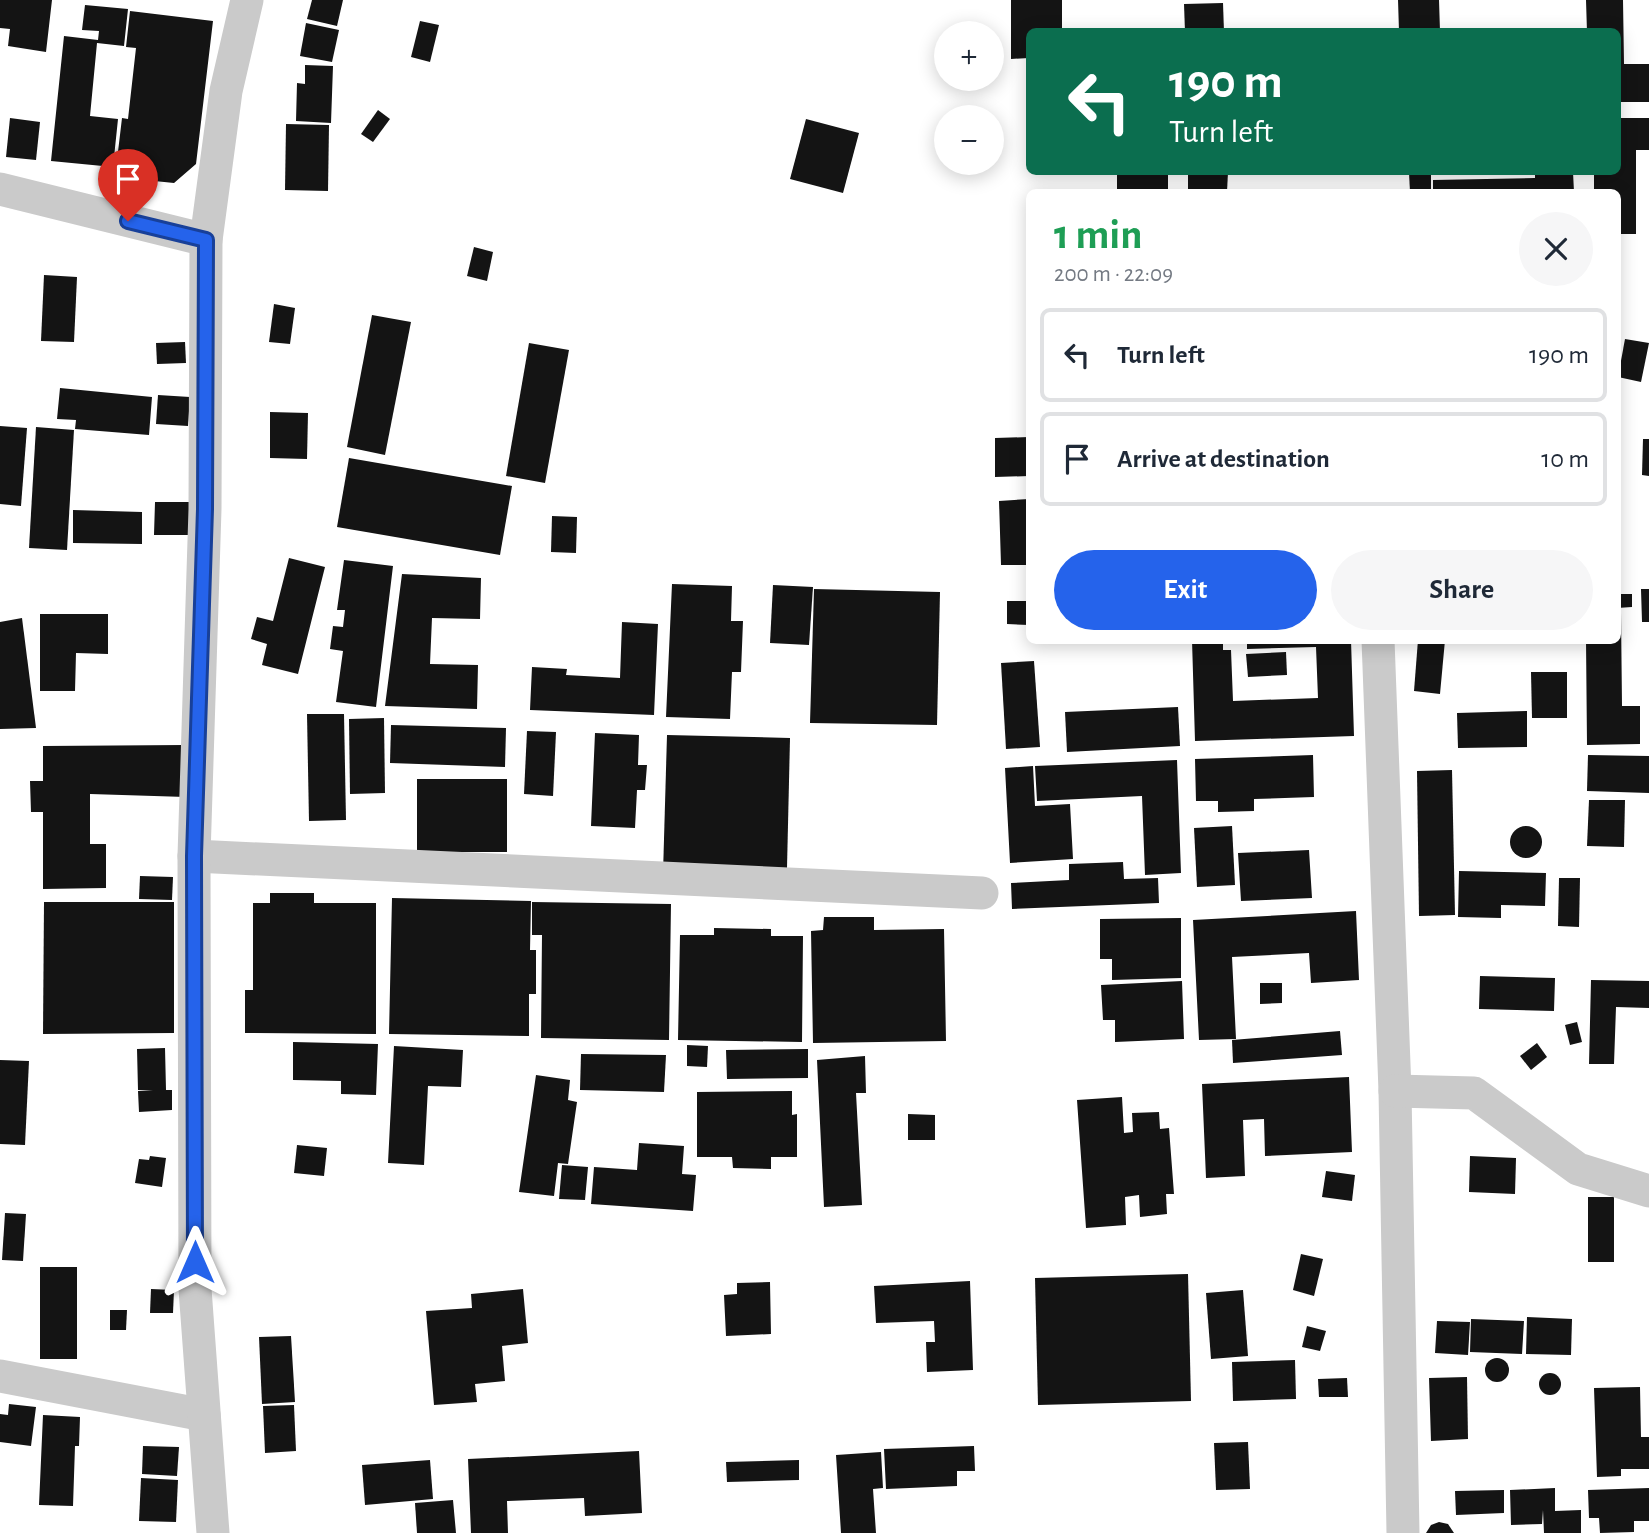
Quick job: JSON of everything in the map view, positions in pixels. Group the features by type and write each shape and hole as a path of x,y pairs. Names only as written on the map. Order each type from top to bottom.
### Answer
{"street":[{"path":"213,1533 195,1289 194,856 205,509 206,240 226,91 247,0"},
{"path":"0,189 206,240"},
{"path":"1378,644 1395,1091 1403,1533"},
{"path":"194,856 982,893"},
{"path":"1395,1091 1474,1093 1578,1169 1649,1191"},
{"path":"0,1376 204,1415"}],"building":[{"path":"0,0 52,0 46,52 8,46 10,29 0,28"},
{"path":"312,0 343,0 337,26 307,19"},
{"path":"1011,0 1062,0 1062,28 1026,28 1026,58 1011,59"},
{"path":"1398,0 1439,0 1440,28 1399,28"},
{"path":"1586,0 1623,0 1624,64 1649,64 1649,102 1621,102 1621,28 1587,28"},
{"path":"1223,3 1224,28 1185,28 1184,4"},
{"path":"85,5 128,9 124,46 97,43 90,116 118,119 113,167 51,161 64,36 98,40 99,31 82,30"},
{"path":"130,11 213,21 196,164 174,183 115,177 122,118 128,119 136,48 126,47"},
{"path":"420,21 439,25 430,62 411,57"},
{"path":"306,23 339,30 332,62 300,56"},
{"path":"305,65 333,66 331,123 296,121 297,83 305,84"},
{"path":"378,110 390,119 373,142 361,134"},
{"path":"10,118 40,122 36,160 6,157"},
{"path":"1621,118 1649,118 1649,150 1636,150 1636,234 1621,234 1621,189 1594,189 1594,175 1621,175"},
{"path":"806,119 859,133 843,193 790,179"},
{"path":"286,124 329,125 328,191 285,190"},
{"path":"1117,175 1168,175 1168,189 1117,189"},
{"path":"1188,175 1228,175 1227,189 1188,189"},
{"path":"1409,175 1431,175 1431,189 1410,189"},
{"path":"1535,175 1573,175 1574,189 1433,189 1433,180 1535,178"},
{"path":"474,247 493,252 487,281 467,276"},
{"path":"44,275 77,277 74,342 41,341"},
{"path":"274,304 295,308 290,344 269,342"},
{"path":"372,315 411,322 385,455 347,447"},
{"path":"1625,339 1649,343 1641,382 1621,378"},
{"path":"185,342 186,363 157,364 156,343"},
{"path":"529,343 569,350 545,483 506,476"},
{"path":"60,388 152,397 149,435 75,429 76,420 57,419"},
{"path":"158,395 190,397 188,426 156,424"},
{"path":"270,412 308,413 307,459 270,458"},
{"path":"0,426 27,428 21,506 0,504"},
{"path":"36,427 74,430 67,550 29,548"},
{"path":"1026,437 1026,476 995,477 995,438"},
{"path":"1643,439 1649,439 1649,476 1642,475"},
{"path":"349,458 512,486 500,555 337,527"},
{"path":"1026,499 1026,565 1001,565 999,501"},
{"path":"155,502 190,502 190,535 154,535"},
{"path":"73,510 142,512 142,544 73,543"},
{"path":"552,516 577,517 576,553 551,552"},
{"path":"289,558 325,567 298,674 262,665 267,644 251,639 257,617 273,621"},
{"path":"344,560 393,566 376,707 336,702 343,651 330,649 333,626 343,627 345,610 337,610"},
{"path":"402,574 481,578 480,619 432,618 430,664 478,665 477,709 385,706"},
{"path":"672,584 732,586 731,621 743,621 741,672 732,672 730,719 666,717"},
{"path":"773,585 813,587 809,645 770,643"},
{"path":"814,589 940,592 937,725 810,723"},
{"path":"1641,589 1649,589 1649,622 1642,622"},
{"path":"1621,594 1632,594 1632,607 1621,608"},
{"path":"1007,601 1026,601 1026,625 1007,624"},
{"path":"1621,613 1622,706 1640,706 1640,744 1587,745 1586,644 1621,644"},
{"path":"40,614 108,614 108,654 76,653 75,691 40,691"},
{"path":"22,618 36,728 0,729 0,622"},
{"path":"622,622 658,624 654,715 530,710 532,667 567,669 566,675 620,678"},
{"path":"1192,644 1223,644 1223,650 1231,650 1233,701 1318,698 1316,647 1247,649 1247,644 1351,644 1354,736 1195,741"},
{"path":"1418,644 1445,644 1440,694 1414,691"},
{"path":"1286,652 1287,675 1248,677 1246,654"},
{"path":"1034,661 1040,747 1006,749 1001,663"},
{"path":"1531,672 1567,672 1567,718 1532,718"},
{"path":"1178,707 1180,746 1067,752 1065,712"},
{"path":"1527,711 1527,747 1458,748 1457,713"},
{"path":"307,714 344,714 346,820 309,821"},
{"path":"384,718 385,793 350,794 349,719"},
{"path":"391,725 506,728 505,767 390,763"},
{"path":"527,731 556,732 553,796 524,794"},
{"path":"595,733 639,735 638,765 647,765 645,790 637,790 635,828 591,826"},
{"path":"667,735 790,738 787,868 663,874"},
{"path":"185,745 186,797 90,794 90,844 106,844 106,888 43,889 43,812 31,812 30,781 43,781 43,746"},
{"path":"1313,755 1314,797 1254,799 1254,811 1218,812 1218,801 1196,801 1195,759"},
{"path":"1588,755 1649,756 1649,793 1587,791"},
{"path":"1177,760 1181,873 1145,875 1142,796 1037,801 1035,766"},
{"path":"1033,766 1035,806 1070,804 1073,859 1010,863 1005,768"},
{"path":"1452,770 1455,915 1419,916 1417,771"},
{"path":"417,779 507,779 507,852 417,852"},
{"path":"1589,800 1625,800 1624,847 1587,846"},
{"path":"1232,826 1235,885 1197,887 1194,828"},
{"path":"1526,826 1537,831 1542,842 1537,853 1526,858 1515,853 1510,842 1515,831"},
{"path":"1309,850 1312,898 1241,901 1238,853"},
{"path":"1123,862 1124,879 1158,878 1159,903 1012,909 1011,883 1069,880 1069,864"},
{"path":"1459,871 1546,873 1545,906 1501,905 1501,918 1458,917"},
{"path":"140,876 173,877 172,900 139,899"},
{"path":"1559,878 1580,878 1579,927 1558,926"},
{"path":"270,893 314,893 314,903 376,903 376,1034 245,1033 245,990 253,990 253,903 270,903"},
{"path":"392,898 531,901 530,950 536,950 536,994 529,994 529,1036 389,1034"},
{"path":"44,902 174,902 174,1033 43,1034"},
{"path":"532,902 671,904 669,1040 541,1038 542,935 532,935"},
{"path":"1356,911 1359,980 1311,983 1309,953 1232,957 1236,1039 1199,1040 1193,920"},
{"path":"824,917 874,917 874,930 944,929 946,1041 813,1043 811,931 823,930"},
{"path":"1181,918 1181,978 1112,980 1112,959 1100,959 1100,919"},
{"path":"714,928 771,929 771,936 803,936 802,1042 678,1040 680,935 714,935"},
{"path":"1480,976 1555,978 1554,1011 1479,1009"},
{"path":"1591,980 1649,981 1649,1008 1616,1007 1614,1064 1589,1064"},
{"path":"1182,981 1184,1039 1115,1042 1115,1020 1103,1020 1101,985"},
{"path":"1260,983 1282,983 1282,1003 1260,1004"},
{"path":"1577,1022 1582,1042 1570,1045 1565,1025"},
{"path":"1340,1031 1342,1055 1233,1063 1232,1040"},
{"path":"293,1042 378,1044 376,1095 341,1094 341,1081 293,1080"},
{"path":"1537,1043 1547,1057 1531,1070 1520,1056"},
{"path":"687,1045 708,1046 707,1067 687,1066"},
{"path":"394,1046 463,1050 461,1087 428,1086 424,1165 388,1163"},
{"path":"165,1048 166,1090 172,1090 172,1110 139,1112 138,1091 153,1090 138,1090 137,1049"},
{"path":"808,1049 808,1078 727,1079 726,1050"},
{"path":"581,1054 666,1055 664,1092 580,1090"},
{"path":"865,1056 866,1093 856,1093 862,1205 824,1207 817,1060"},
{"path":"0,1060 29,1061 25,1145 0,1144"},
{"path":"536,1075 570,1080 568,1100 577,1102 568,1164 558,1163 554,1196 519,1192"},
{"path":"1349,1077 1352,1152 1265,1156 1264,1119 1243,1120 1245,1176 1206,1178 1202,1084"},
{"path":"792,1091 792,1115 797,1114 797,1157 771,1157 771,1169 733,1168 732,1157 697,1157 697,1092"},
{"path":"1122,1097 1124,1133 1133,1132 1132,1113 1159,1112 1160,1129 1169,1128 1174,1194 1166,1194 1167,1214 1140,1217 1139,1195 1125,1197 1126,1225 1086,1228 1077,1100"},
{"path":"908,1114 935,1115 935,1140 908,1140"},
{"path":"639,1143 684,1146 682,1174 696,1175 693,1211 591,1204 594,1167 637,1170"},
{"path":"297,1145 327,1148 324,1176 294,1173"},
{"path":"150,1156 166,1158 162,1187 135,1183 139,1159 149,1160"},
{"path":"1470,1156 1516,1158 1515,1194 1469,1192"},
{"path":"562,1165 588,1167 585,1200 559,1199"},
{"path":"1326,1171 1355,1175 1352,1201 1322,1197"},
{"path":"1588,1197 1614,1197 1614,1262 1588,1262"},
{"path":"5,1213 26,1214 23,1261 2,1260"},
{"path":"1301,1254 1323,1259 1314,1296 1293,1290"},
{"path":"40,1267 77,1267 77,1359 40,1359"},
{"path":"1188,1274 1191,1401 1038,1405 1035,1278"},
{"path":"970,1281 973,1370 927,1372 926,1342 935,1342 934,1321 876,1323 874,1286"},
{"path":"770,1282 771,1334 726,1336 724,1295 737,1294 737,1283"},
{"path":"151,1289 174,1290 173,1313 150,1313"},
{"path":"523,1289 528,1343 502,1346 505,1381 475,1384 477,1402 434,1405 426,1311 472,1308 471,1294"},
{"path":"1243,1290 1248,1356 1211,1359 1206,1293"},
{"path":"110,1310 127,1310 126,1330 110,1330"},
{"path":"1527,1317 1572,1319 1571,1355 1526,1354"},
{"path":"1471,1319 1524,1321 1522,1354 1470,1352"},
{"path":"1437,1321 1470,1322 1468,1355 1435,1353"},
{"path":"1307,1326 1326,1331 1320,1351 1302,1347"},
{"path":"291,1336 295,1402 262,1404 259,1337"},
{"path":"1497,1358 1506,1361 1509,1370 1506,1379 1497,1382 1488,1379 1485,1370 1488,1361"},
{"path":"1295,1360 1296,1399 1233,1401 1232,1362"},
{"path":"1546,1373 1554,1373 1561,1380 1561,1388 1554,1395 1546,1395 1539,1388 1539,1380"},
{"path":"1467,1377 1468,1439 1431,1441 1429,1378"},
{"path":"1347,1378 1348,1397 1319,1397 1318,1379"},
{"path":"1640,1387 1641,1437 1649,1437 1649,1469 1621,1469 1621,1476 1597,1477 1594,1388"},
{"path":"9,1404 36,1407 31,1446 0,1442 0,1414 8,1415"},
{"path":"294,1405 296,1451 265,1453 263,1406"},
{"path":"43,1415 80,1417 79,1446 75,1446 73,1506 39,1505"},
{"path":"1248,1442 1250,1489 1216,1490 1214,1443"},
{"path":"143,1446 179,1447 177,1476 142,1474"},
{"path":"974,1446 975,1471 957,1471 957,1486 886,1489 884,1449"},
{"path":"639,1451 642,1513 585,1516 584,1498 507,1501 508,1533 471,1533 468,1459"},
{"path":"881,1452 883,1488 873,1489 876,1533 841,1533 836,1455"},
{"path":"430,1460 433,1499 365,1505 362,1465"},
{"path":"799,1460 799,1480 727,1482 726,1462"},
{"path":"141,1478 178,1480 176,1522 139,1521"},
{"path":"1555,1488 1555,1511 1581,1510 1581,1533 1544,1533 1543,1510 1542,1524 1511,1525 1510,1490"},
{"path":"1649,1488 1649,1521 1634,1521 1634,1532 1600,1533 1599,1518 1589,1518 1588,1490"},
{"path":"1504,1490 1504,1513 1456,1515 1455,1491"},
{"path":"453,1500 456,1533 417,1533 415,1503"},
{"path":"1439,1522 1448,1524 1454,1533 1426,1533 1431,1525"}],"route":[{"path":"128,221 206,240 205,509 194,856 195,1262"}]}
